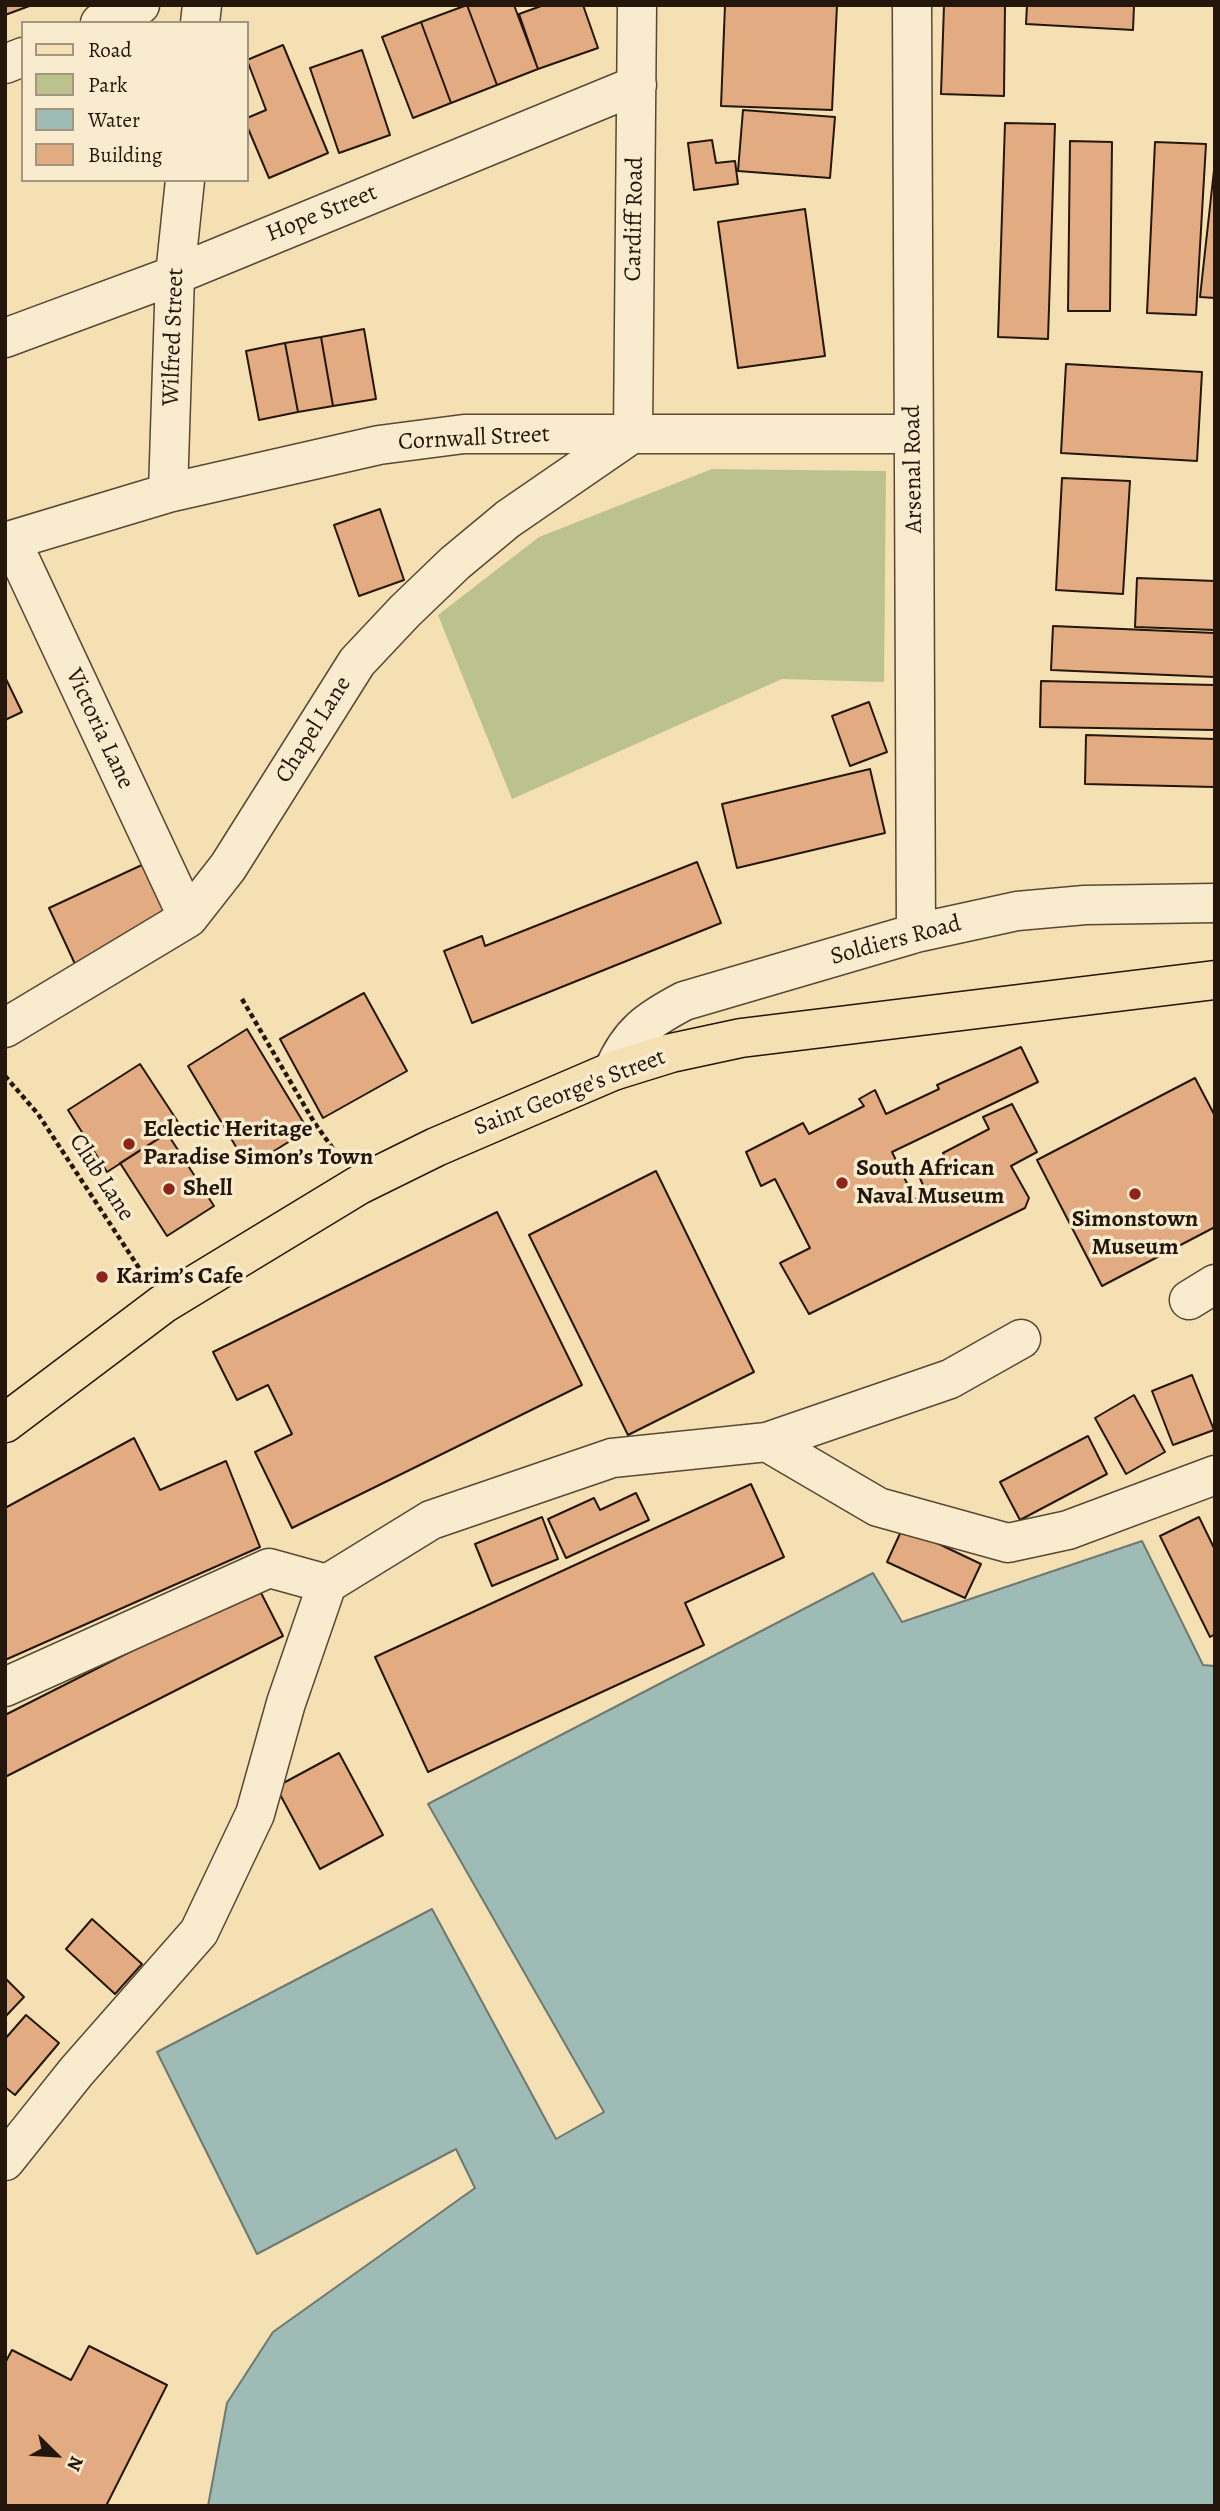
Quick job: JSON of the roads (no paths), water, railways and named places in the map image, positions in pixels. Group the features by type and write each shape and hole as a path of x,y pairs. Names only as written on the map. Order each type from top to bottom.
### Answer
{"main road":[{"name":"Saint George's Street","path":"5,1423 163,1304 359,1185 436,1147 613,1071 671,1053 741,1038 1215,980"}],"street":[{"path":"104,21 140,5"},
{"name":"Cardiff Road","path":"633,433 637,5"},
{"name":"Arsenal Road","path":"912,5 916,933"},
{"name":"Hope Street","path":"5,338 175,275 637,85"},
{"name":"Wilfred Street","path":"168,493 175,275 185,182"},
{"name":"Chapel Lane","path":"5,1028 188,918 228,867 357,662 455,563 508,519 633,433"},
{"name":"Cornwall Street","path":"8,541 168,493 379,445 464,434 914,434"},
{"name":"Victoria Lane","path":"8,541 188,918"},
{"name":"Soldiers Road","path":"613,1071 622,1049 635,1033 653,1017 684,1001 916,933 1017,911 1085,905 1215,903"},
{"path":"5,2161 76,2072 199,1932 256,1814 286,1703 327,1584 431,1520 612,1458 767,1442 950,1379 1021,1339"},
{"path":"767,1442 878,1507 1008,1543 1068,1530 1215,1475"},
{"path":"5,1688 269,1568 327,1584"}],"water":[{"path":"1142,1541 1203,1665 1215,1666 1215,2506 208,2506 227,2403 273,2332 475,2188 456,2149 257,2254 157,2052 432,1909 556,2139 604,2112 428,1804 873,1573 902,1622"}],"place":[{"name":"Eclectic Heritage Paradise Simon’s Town","path":"129,1144"},
{"name":"South African Naval Museum","path":"842,1183"},
{"name":"Shell","path":"169,1189"},
{"name":"Simonstown Museum","path":"1135,1194"},
{"name":"Karim’s Cafe","path":"102,1277"}]}
